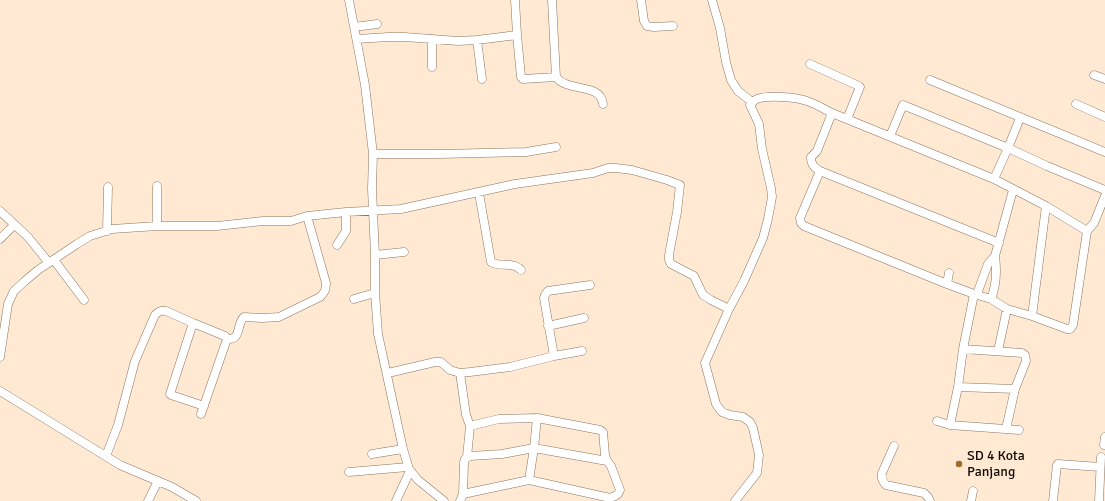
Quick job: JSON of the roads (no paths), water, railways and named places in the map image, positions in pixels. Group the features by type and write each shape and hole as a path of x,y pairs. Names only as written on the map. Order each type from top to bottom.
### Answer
{"street":[{"path":"349,0 365,85 373,154 372,189 376,255 375,293 378,334 388,373 403,449 409,469 418,480 444,501"},
{"path":"515,0 521,77 523,79 556,77"},
{"path":"552,0 556,77 559,81 576,88 590,90 599,94 603,98 603,104"},
{"path":"642,0 644,21 647,26 673,26"},
{"path":"712,0 720,28 731,80 738,91 752,102"},
{"path":"354,27 377,24"},
{"path":"357,39 394,37 458,41 517,35"},
{"path":"432,40 432,67"},
{"path":"477,40 482,79"},
{"path":"810,64 860,86 847,119"},
{"path":"1094,75 1105,79"},
{"path":"930,80 1105,152"},
{"path":"735,501 757,473 760,455 750,422 743,417 722,412 716,404 704,363 729,309 744,281 763,238 768,219 772,197 770,178 762,149 759,124 750,105 752,102 757,99 768,97 788,97 808,101 832,113 994,179 1046,206 1087,231"},
{"path":"1076,104 1105,117"},
{"path":"890,136 903,105 1105,190"},
{"path":"832,113 817,151 812,157 812,165 820,171 999,243"},
{"path":"994,179 1020,118"},
{"path":"373,154 526,152 556,147"},
{"path":"0,357 2,320 14,291 52,261 90,236 112,230 157,226 218,226 263,221 291,220 307,216 346,212 400,209 515,184 593,173 608,168 632,170 679,184 681,187 669,260 671,264 694,276 703,295 729,309"},
{"path":"820,171 800,218 801,223 804,226 947,284 991,299 1007,309 1032,316 1067,329 1070,329 1073,325 1087,231 1094,223 1105,196"},
{"path":"157,186 157,226"},
{"path":"107,231 108,187"},
{"path":"950,425 958,387 963,349 975,294 988,264 995,256 1013,190"},
{"path":"479,193 491,262 497,265 516,266 521,270"},
{"path":"1032,316 1046,206"},
{"path":"0,211 52,261 84,300"},
{"path":"337,245 346,231 346,212"},
{"path":"227,339 236,337 241,320 244,317 279,317 320,298 324,293 326,283 307,216"},
{"path":"0,239 14,225"},
{"path":"376,255 404,252"},
{"path":"991,299 996,282 997,266 995,256"},
{"path":"947,284 949,273"},
{"path":"554,356 544,298 546,292 590,285"},
{"path":"354,299 375,293"},
{"path":"998,351 1007,309"},
{"path":"106,456 118,425 135,361 155,315 159,311 166,311 193,324 225,336 227,339"},
{"path":"548,326 584,318"},
{"path":"193,324 170,394 204,406"},
{"path":"201,414 227,339"},
{"path":"963,349 1022,354 1026,358 1015,389 1006,429"},
{"path":"388,373 435,362 441,362 450,370 460,373 510,367 582,351"},
{"path":"460,373 466,414 470,426 467,457 464,462 461,497 528,480 610,498 616,496 620,490 611,466 607,461 602,432 600,430 537,418 499,419 470,426"},
{"path":"958,387 1015,389"},
{"path":"0,391 120,465 172,487 196,501"},
{"path":"528,480 534,448 537,418"},
{"path":"937,421 950,425 1019,430"},
{"path":"894,446 882,473 882,481 886,485 924,493 930,501"},
{"path":"467,457 502,454 534,448 607,461"},
{"path":"372,454 403,449"},
{"path":"1099,501 1101,457"},
{"path":"1053,501 1058,464 1100,467"},
{"path":"349,472 409,469"},
{"path":"396,501 409,469"},
{"path":"148,501 158,481"},
{"path":"971,501 973,491"}],"place":[{"name":"SD 4 Kota Panjang","path":"959,464"}]}
